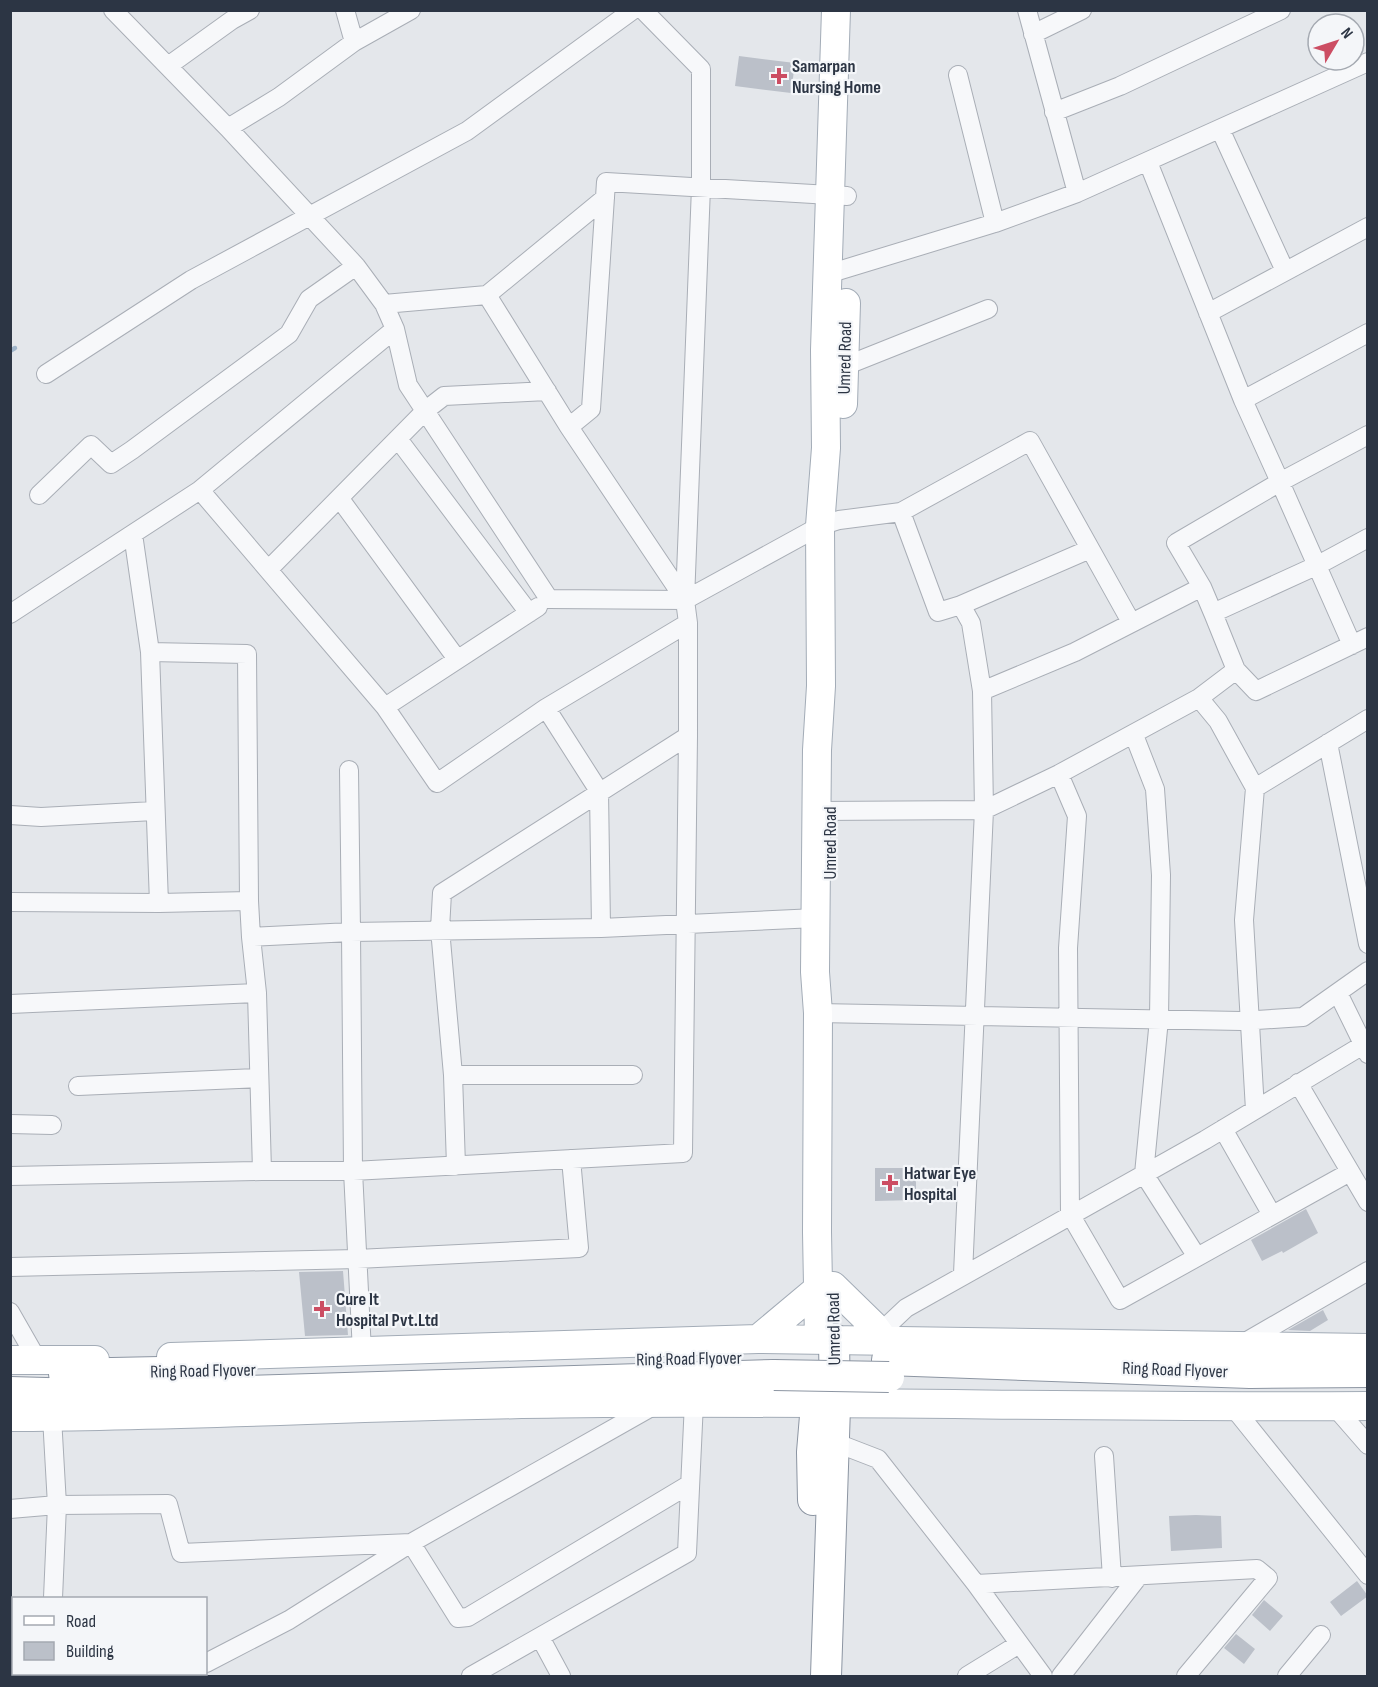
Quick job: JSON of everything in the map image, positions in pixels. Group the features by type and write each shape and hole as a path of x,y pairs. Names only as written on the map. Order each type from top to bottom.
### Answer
{"highway":[{"path":"826,1677 834,1442 826,1402 827,1339"},
{"name":"Ring Road Flyover","path":"10,1392 116,1395 768,1357"},
{"name":"Ring Road Flyover","path":"10,1375 768,1357 1250,1389 1368,1389"},
{"name":"Ring Road Flyover","path":"884,1364 1250,1373 1368,1371"},
{"path":"814,1677 812,1452 826,1402"}],"main road":[{"path":"836,10 839,195"},
{"name":"Umred Road","path":"827,1339 823,811 830,523 845,366 837,271 839,195 854,10"},
{"path":"830,523 826,448 837,271"},
{"path":"823,811 815,972 824,1013"},
{"path":"768,1357 826,1287 873,1325 884,1364"},
{"path":"10,1360 362,1352 768,1357 827,1339 884,1364 1233,1407 1368,1406"},
{"path":"10,1417 659,1402 826,1402 884,1364 1236,1347 1368,1348"}],"street":[{"path":"113,10 228,128 356,266 384,304 394,329 408,385 549,598"},
{"path":"168,66 232,20 250,10"},
{"path":"345,10 354,42"},
{"path":"228,128 279,97 354,42 411,10"},
{"path":"45,375 190,280 467,131 633,10"},
{"path":"10,1176 353,1171 684,1153 688,736 688,622 685,600 701,187 701,69 643,10"},
{"path":"1027,10 1077,193"},
{"path":"1033,34 1082,10"},
{"path":"1054,112 1120,86 1281,10"},
{"path":"837,271 995,223 1077,193 1368,62"},
{"path":"958,75 995,223"},
{"path":"1220,129 1285,271"},
{"path":"1148,162 1243,400 1280,482 1318,565 1360,641 1256,692 1236,670 1202,587 1176,543 1280,482 1368,435"},
{"path":"569,427 591,409 606,182 839,195"},
{"path":"384,304 487,294 605,198"},
{"path":"1208,313 1368,227"},
{"path":"39,495 91,445 111,464 132,450 289,334 309,299 356,266"},
{"path":"487,294 569,427 685,600"},
{"path":"845,366 988,309"},
{"path":"10,614 200,490 394,329"},
{"path":"1243,400 1368,333"},
{"path":"269,569 426,411 444,396 547,391"},
{"path":"398,440 529,613"},
{"path":"385,707 549,598 685,600 830,523 901,512 1030,441 1131,622"},
{"path":"200,490 385,707 437,783 546,708 688,622"},
{"path":"340,500 457,659"},
{"path":"901,512 938,612 961,605 1090,549"},
{"path":"133,534 150,652 159,903"},
{"path":"1213,613 1318,565 1368,538"},
{"path":"982,692 1075,652 1202,587"},
{"path":"961,605 971,623 982,692 984,810 963,1274"},
{"path":"150,652 247,654 249,901 257,993 262,1171"},
{"path":"823,811 984,810 1134,735 1199,698 1236,670"},
{"path":"1199,698 1218,721 1255,788 1244,920 1248,1021 1255,1110"},
{"path":"546,708 598,791 601,928"},
{"path":"1255,788 1368,719"},
{"path":"1134,735 1155,789 1161,875 1159,1019 1144,1174 1197,1257"},
{"path":"456,1166 453,1075 440,929 442,893 497,861 598,791 688,736"},
{"path":"1328,743 1368,944"},
{"path":"349,770 353,1171 362,1352"},
{"path":"1059,774 1077,816 1068,948 1070,1214 1120,1300 1350,1172"},
{"path":"10,815 41,817 154,811"},
{"path":"10,902 249,901"},
{"path":"251,937 440,929 601,928 816,918"},
{"path":"824,1013 1248,1021 1303,1017 1368,971"},
{"path":"10,1004 257,993"},
{"path":"884,1364 889,1324 894,1316 963,1274 1144,1174 1298,1083 1365,1047 1338,993"},
{"path":"453,1075 633,1075"},
{"path":"78,1086 259,1078"},
{"path":"1298,1083 1368,1202"},
{"path":"10,1124 52,1125"},
{"path":"1223,1129 1272,1215"},
{"path":"10,1267 357,1259 579,1248 571,1159"},
{"path":"1236,1347 1368,1271"},
{"path":"10,1312 38,1361"},
{"path":"207,1662 289,1620 411,1543 659,1402"},
{"path":"471,1677 687,1553 694,1402"},
{"path":"1334,1406 1368,1445"},
{"path":"1233,1407 1368,1575"},
{"path":"52,1417 57,1505 53,1597"},
{"path":"834,1442 878,1460 976,1584 1043,1677"},
{"path":"1104,1456 1112,1578"},
{"path":"411,1543 458,1618 468,1617 690,1484"},
{"path":"10,1509 57,1505 168,1504 181,1553 411,1543"},
{"path":"976,1584 1257,1569 1268,1578 1186,1677"},
{"path":"1061,1677 1138,1577"},
{"path":"1287,1677 1321,1635"},
{"path":"540,1637 561,1677"},
{"path":"967,1677 1019,1644"}],"building":[{"path":"739,56 795,63 791,93 735,86"},
{"path":"875,1168 916,1168 916,1200 875,1201"},
{"path":"1306,1209 1318,1233 1283,1253 1282,1251 1262,1261 1251,1240"},
{"path":"343,1271 348,1335 305,1336 299,1272"},
{"path":"1323,1310 1328,1320 1310,1331 1288,1330"},
{"path":"1169,1516 1221,1516 1222,1548 1171,1551"},
{"path":"1357,1581 1368,1596 1341,1616 1330,1602"},
{"path":"1264,1600 1283,1616 1270,1631 1252,1615"},
{"path":"1236,1634 1255,1649 1244,1664 1224,1648"}],"waterway":[{"path":"10,351 15,348"}],"place":[{"name":"Samarpan Nursing Home","path":"779,76"},
{"name":"Hatwar Eye Hospital","path":"890,1183"},
{"name":"Cure It Hospital Pvt.Ltd","path":"322,1309"}]}
